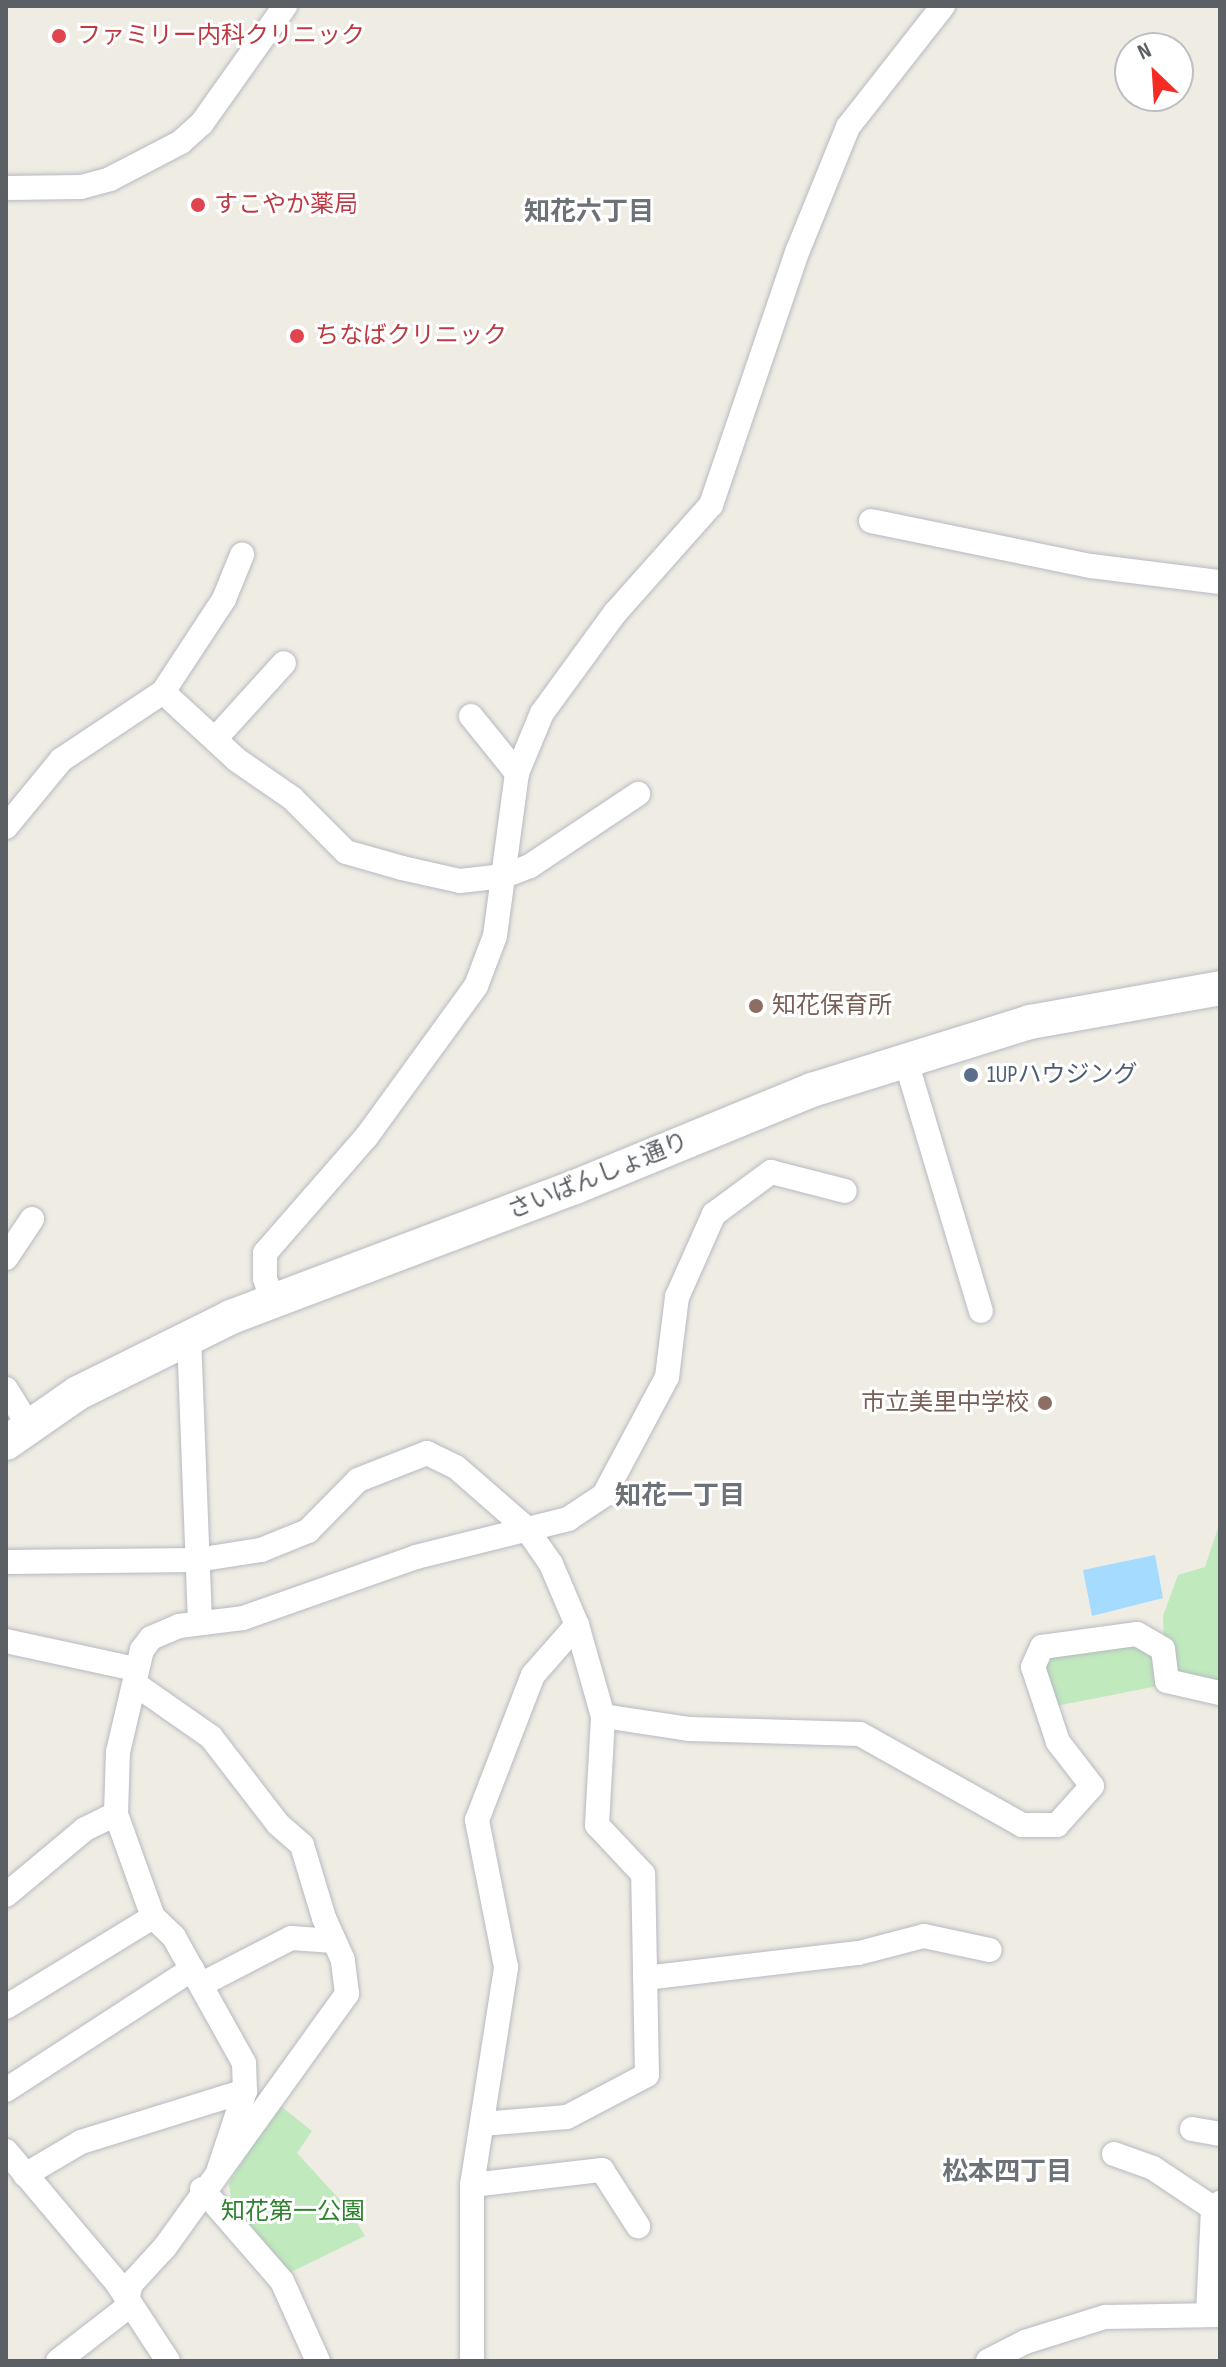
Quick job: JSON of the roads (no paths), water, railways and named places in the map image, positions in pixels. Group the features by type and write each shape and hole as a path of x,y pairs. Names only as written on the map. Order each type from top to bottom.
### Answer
{"main road":[{"name":"さいばんしょ通り","path":"18,1434 78,1393 189,1336 272,1300 905,1058 1093,1007 1220,988"}],"street":[{"path":"6,188 81,187 110,179 181,142 202,123 285,6"},
{"path":"272,1300 265,1278 265,1253 367,1136 476,986 495,936 517,773 542,713 570,672 711,505 745,417 798,250 848,127 943,6"},
{"path":"871,521 1091,566 1220,582"},
{"path":"6,827 61,760 163,692 224,599 242,555"},
{"path":"216,738 284,663"},
{"path":"163,692 237,760 292,798 346,852 460,881 504,876 530,866 638,794"},
{"path":"471,716 517,773"},
{"path":"905,1058 981,1311"},
{"path":"219,2169 245,2091 244,2063 174,1937 153,1917 116,1814 118,1752 135,1676 151,1638 200,1623 243,1618 416,1557 568,1519 604,1495 667,1377 677,1297 714,1214 771,1172 845,1191"},
{"path":"6,1258 32,1219"},
{"path":"189,1336 200,1623"},
{"path":"6,1389 18,1434"},
{"path":"6,1562 197,1560 261,1550 308,1531 358,1480 427,1453 456,1467 526,1528 551,1564 577,1625 603,1716 597,1825 643,1874 647,2075 567,2117 482,2124"},
{"path":"472,2361 472,2185 506,1967 477,1820 533,1675 577,1625"},
{"path":"603,1716 690,1729 860,1734 1022,1825 1057,1825 1092,1786 1058,1742 1033,1667 1042,1647 1137,1634 1163,1649 1167,1681 1220,1693"},
{"path":"6,1641 135,1676 211,1737 278,1824 302,1845 347,1977 347,1994 339,2011 202,2189 165,2247 131,2284 125,2309 58,2361"},
{"path":"6,1895 85,1829 116,1814"},
{"path":"6,2007 153,1917"},
{"path":"645,1978 859,1953 924,1936 990,1950"},
{"path":"6,2090 197,1977 291,1938 334,1941"},
{"path":"25,2175 81,2142 245,2091"},
{"path":"1192,2129 1220,2134"},
{"path":"6,2151 128,2299 168,2361"},
{"path":"988,2361 1025,2342 1105,2317 1214,2315 1216,2205 1153,2168 1114,2154"},
{"path":"472,2185 602,2170 638,2226"},
{"path":"202,2189 282,2281 318,2361"}],"water":[{"path":"1155,1555 1163,1598 1092,1616 1083,1570"}],"place":[{"name":"ファミリー内科クリニック","path":"59,36"},
{"name":"すこやか薬局","path":"198,205"},
{"name":"ちなばクリニック","path":"297,336"},
{"name":"知花保育所","path":"756,1006"},
{"name":"1UPハウジング","path":"971,1075"},
{"name":"市立美里中学校","path":"1045,1403"}],"district":[{"name":"知花六丁目","path":"589,213"},
{"name":"知花一丁目","path":"680,1497"},
{"name":"松本四丁目","path":"1007,2173"}],"park label":[{"name":"知花第一公園","path":"293,2212"}]}
